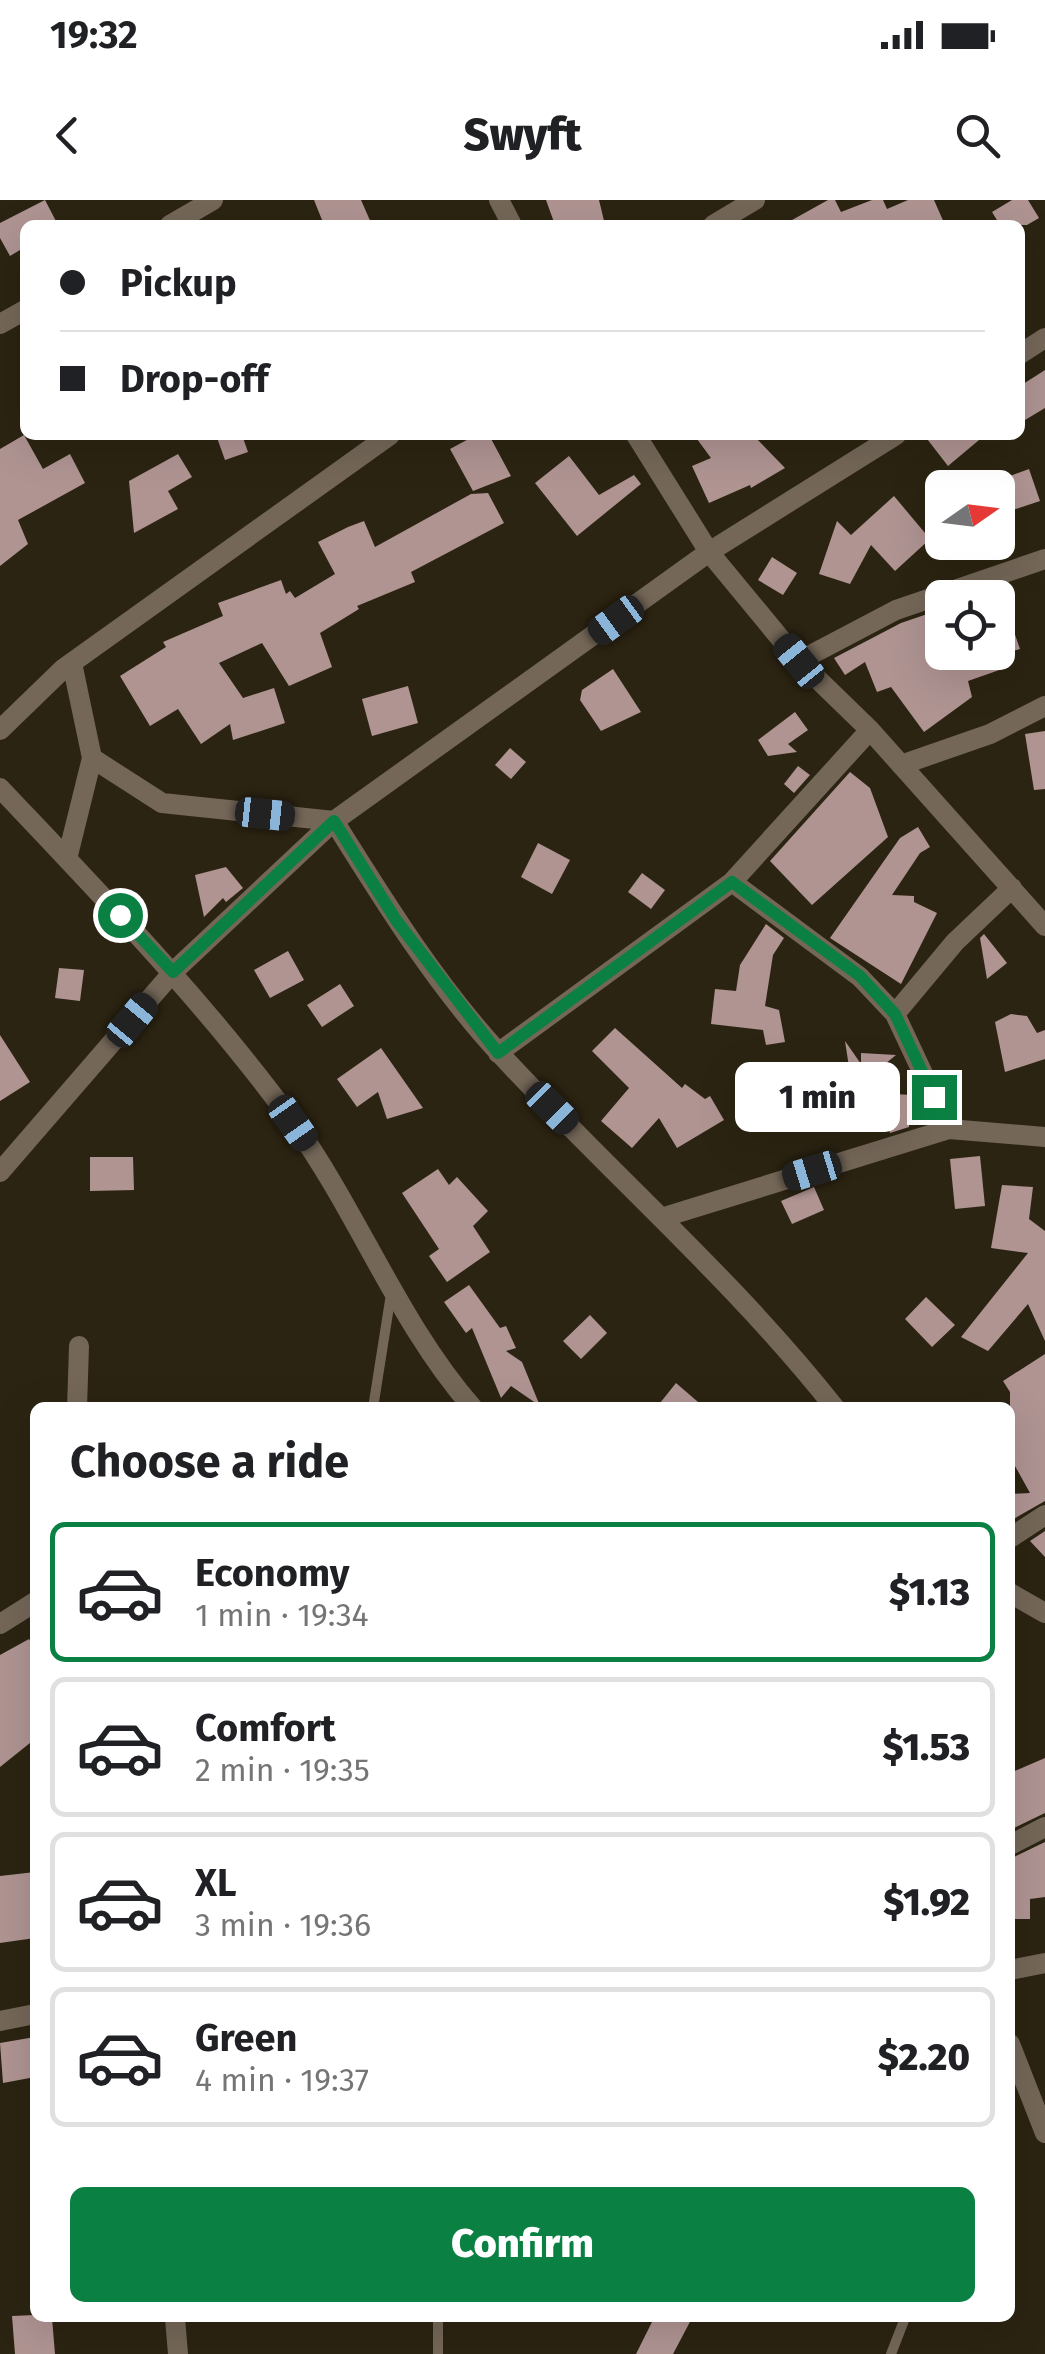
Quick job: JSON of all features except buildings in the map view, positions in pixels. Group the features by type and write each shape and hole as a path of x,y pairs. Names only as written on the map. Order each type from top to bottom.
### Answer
{"street":[{"path":"179,220 213,200"},
{"path":"721,220 755,200"},
{"path":"0,730 72,663 383,440"},
{"path":"639,440 710,552 799,661 870,730 1045,926"},
{"path":"0,1172 173,972 334,821 710,552 888,440"},
{"path":"799,661 896,610 1045,559"},
{"path":"67,859 92,758 72,663"},
{"path":"901,764 990,734 1045,706"},
{"path":"498,1053 732,882 870,730"},
{"path":"92,758 162,803 334,821"},
{"path":"0,788 173,972 293,1123 470,1402"},
{"path":"334,821 396,920 498,1053 660,1218 829,1402"},
{"path":"732,882 860,976 895,1014 949,1130"},
{"path":"895,1014 956,942 1012,888"},
{"path":"660,1218 949,1130 1045,1137"},
{"path":"77,1402 79,1346"},
{"path":"1015,1535 1045,1515"},
{"path":"1015,1596 1045,1613"},
{"path":"0,1624 30,1605"},
{"path":"1015,1842 1045,1826"},
{"path":"1015,1969 1045,1964"},
{"path":"0,2021 30,2015"},
{"path":"1015,2057 1045,2133"},
{"path":"175,2322 178,2354"}],"lane":[{"path":"374,1402 393,1284"},
{"path":"438,2322 438,2354"},
{"path":"891,2354 903,2322"}],"route":[{"path":"120,915 173,972 334,821 396,920 498,1053 732,882 860,976 895,1014 934,1097"}]}
